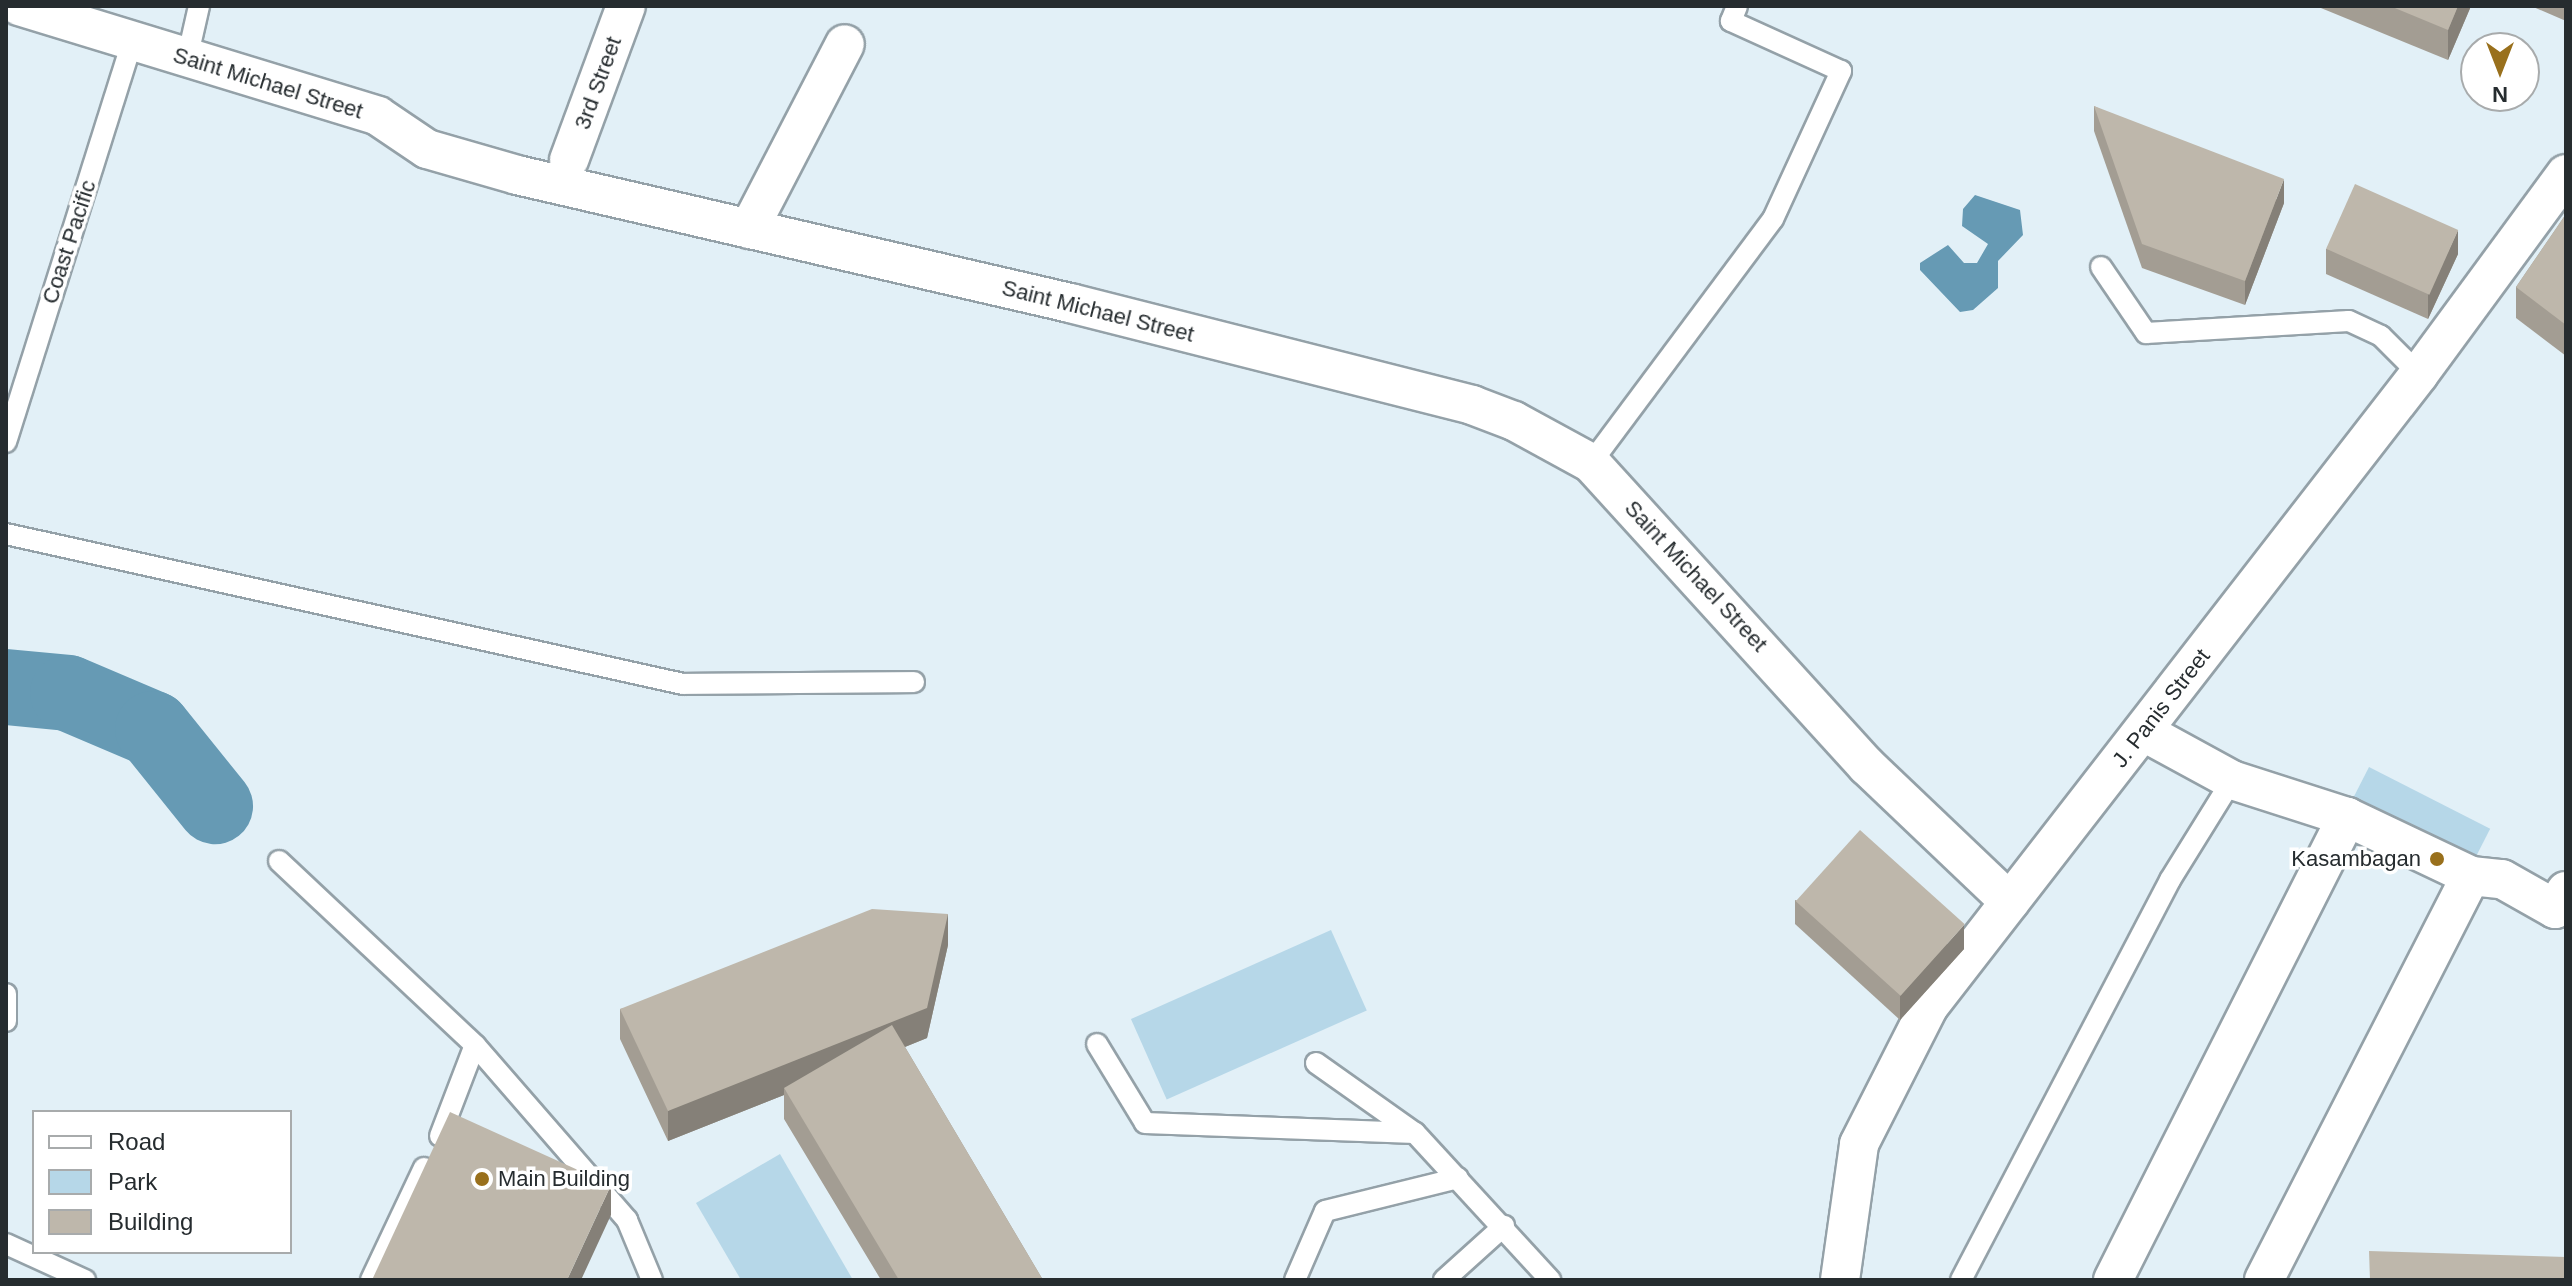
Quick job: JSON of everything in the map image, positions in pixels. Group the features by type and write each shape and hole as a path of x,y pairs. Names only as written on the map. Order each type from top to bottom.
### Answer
{"street":[{"name":"3rd Street","path":"569,160 626,6"},
{"name":"Saint Michael Street","path":"24,7 132,43 378,116 427,149 1472,405 1514,421 1591,463 1867,766 2010,902"},
{"path":"749,229 845,44"},
{"name":"J. Panis Street","path":"1840,1280 1849,1190 1870,1119 1929,1006 2419,374 2566,174"},
{"path":"2144,732 2232,780 2347,817 2471,876 2502,879 2562,905"},
{"path":"2113,1280 2347,817"},
{"path":"2264,1280 2471,876"}],"lane":[{"path":"187,59 199,6"},
{"path":"1591,463 1773,219 1841,71 1731,21 1737,6"},
{"name":"Coast Pacific","path":"6,442 132,43"},
{"path":"2101,267 2146,333 2349,321 2381,336 2419,374"},
{"path":"6,534 683,684 914,682"},
{"path":"1961,1280 2163,893 2232,780"},
{"path":"279,861 475,1045 627,1220 652,1280"},
{"path":"6,994 6,1021"},
{"path":"1097,1044 1145,1123 1415,1133"},
{"path":"371,1280 458,1097 475,1045"},
{"path":"1316,1063 1415,1133 1504,1226 1550,1280"},
{"path":"1295,1280 1325,1211 1458,1178"},
{"path":"1444,1280 1504,1226"},
{"path":"6,1244 85,1280"}],"green space":[{"name":"Kasambagan","path":"2369,767 2490,829 2459,889 2338,828"},
{"path":"1331,930 1367,1010 1167,1099 1131,1019"},
{"path":"780,1154 853,1280 741,1280 696,1203"}],"shaded area":[{"path":"1975,195 2020,210 2023,235 1998,261 1998,288 1973,310 1960,312 1920,270 1920,263 1948,245 1964,263 1977,263 1988,244 1962,226 1963,209"}],"building":[{"path":"2390,6 2458,6 2448,30"},
{"path":"2094,106 2284,179 2245,281 2142,244"},
{"path":"2355,184 2458,230 2429,295 2326,249"},
{"path":"2566,214 2566,325 2516,287"},
{"path":"1860,830 1965,924 1901,996 1796,901"},
{"path":"872,909 948,914 927,1008 668,1111 620,1009"},
{"path":"892,1025 1043,1280 899,1280 784,1088"},
{"name":"Main Building","path":"450,1112 611,1185 567,1280 372,1280"},
{"path":"2369,1251 2566,1257 2566,1280 2370,1280"}],"waterway":[{"path":"6,687 68,693 153,729 215,806"}],"place":[{"name":"Kasambagan","path":"2437,859"},
{"name":"Main Building","path":"482,1179"}]}
